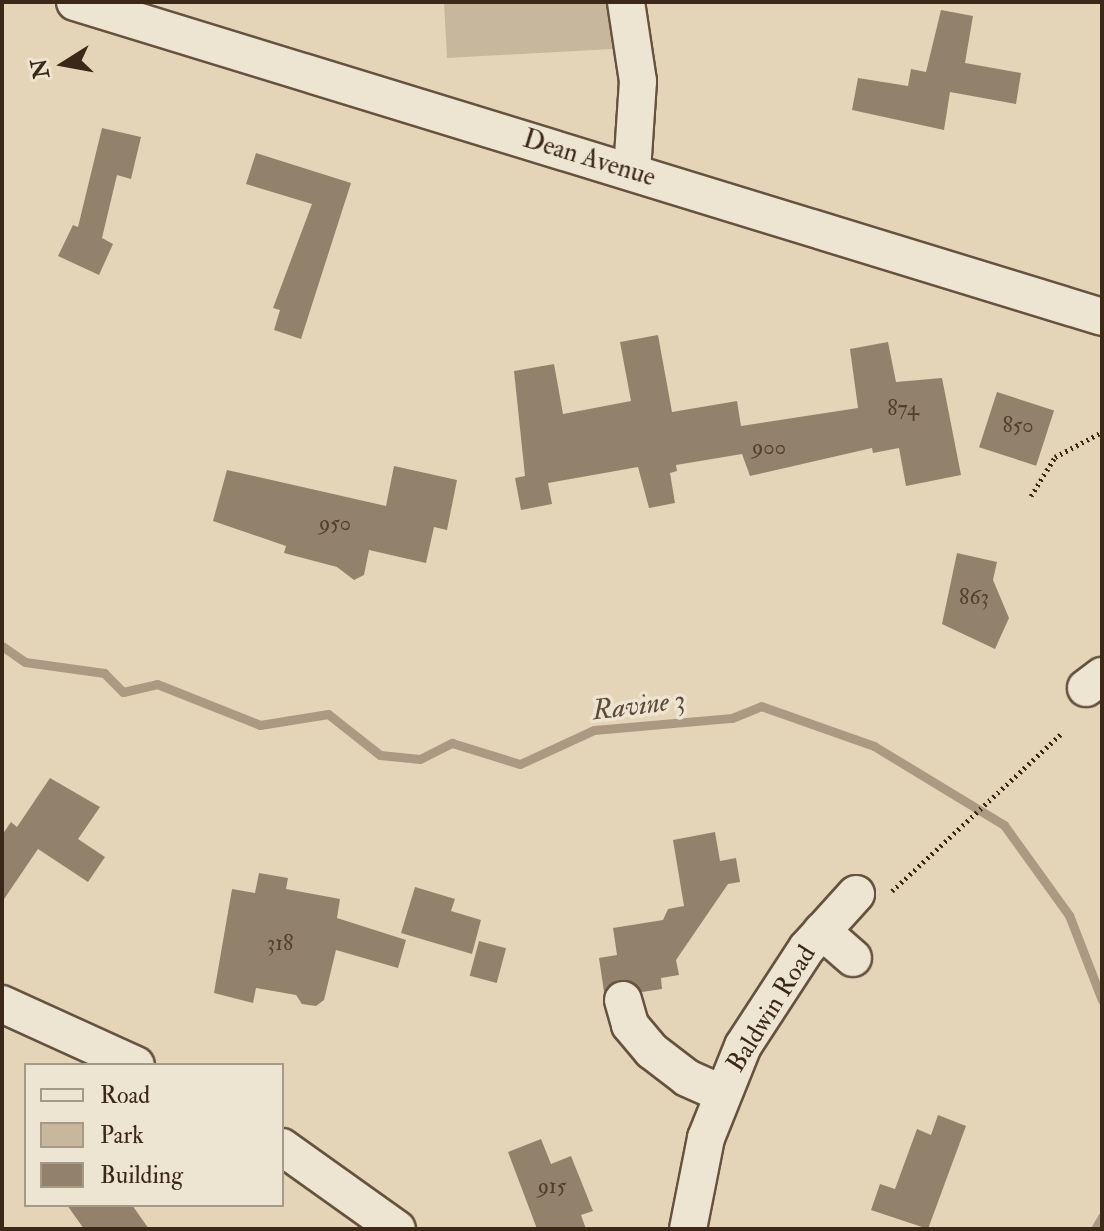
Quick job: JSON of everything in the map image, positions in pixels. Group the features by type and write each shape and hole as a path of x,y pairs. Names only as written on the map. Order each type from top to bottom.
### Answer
{"street":[{"name":"Dean Avenue","path":"75,2 1102,317"},
{"path":"626,2 638,81 632,172"},
{"name":"Baldwin Road","path":"688,1229 721,1093 782,982 856,894"},
{"path":"822,931 853,958"},
{"path":"623,1000 630,1025 652,1051 687,1078 721,1093"},
{"path":"2,1004 132,1063"},
{"path":"284,1148 397,1229"}],"path":[{"path":"1031,496 1055,457 1102,432"},
{"path":"892,891 1061,734"}],"green space":[{"path":"444,2 609,2 612,49 447,58"}],"building":[{"path":"941,10 973,16 965,63 1021,73 1016,104 950,92 944,130 852,110 858,78 908,86 911,69 926,72"},
{"path":"102,128 141,137 131,179 117,175 102,238 113,244 99,275 58,256 73,225 78,227"},
{"path":"256,153 351,183 301,339 274,330 280,310 273,308 312,204 246,184"},
{"path":"658,335 672,412 737,401 741,426 858,408 850,349 888,342 896,382 942,378 961,475 906,486 899,448 873,453 872,448 750,476 742,454 676,465 677,471 670,473 675,503 649,508 638,467 548,483 552,504 521,510 515,478 525,476 514,371 554,364 563,414 631,401 620,342"},
{"path":"997,392 1054,411 1036,466 979,447"},
{"path":"394,466 457,480 447,530 434,527 426,563 369,550 364,575 354,580 337,567 284,553 286,546 213,521 227,470 386,506"},
{"path":"957,553 997,562 993,580 1009,618 995,649 942,624"},
{"path":"50,778 100,807 78,839 105,857 88,882 38,849 2,902 2,835 11,822 17,827"},
{"path":"715,832 720,861 736,858 740,882 728,884 676,960 679,975 661,978 662,989 642,992 618,980 604,992 599,958 617,955 613,928 663,920 668,909 684,906 673,840"},
{"path":"259,873 288,878 286,889 340,899 337,918 406,940 398,968 336,950 324,1000 316,1006 302,1004 296,995 256,988 253,1003 214,993 232,889 255,893"},
{"path":"415,887 455,899 451,911 481,920 472,954 401,933"},
{"path":"479,941 506,948 497,983 470,976"},
{"path":"938,1115 966,1126 928,1229 871,1210 880,1184 895,1189 917,1129 931,1135"},
{"path":"541,1139 551,1164 571,1156 593,1211 581,1215 586,1229 537,1229 508,1152"},
{"path":"68,1207 133,1207 149,1229 84,1229"}],"waterway":[{"name":"Ravine 3","path":"2,646 25,662 104,673 123,692 157,684 260,725 328,714 380,755 420,759 452,743 520,764 594,730 732,718 761,706 874,746 1004,825 1069,915 1102,1000"},
{"name":"Ravine 3","path":"1095,1229 1102,1217"}]}
